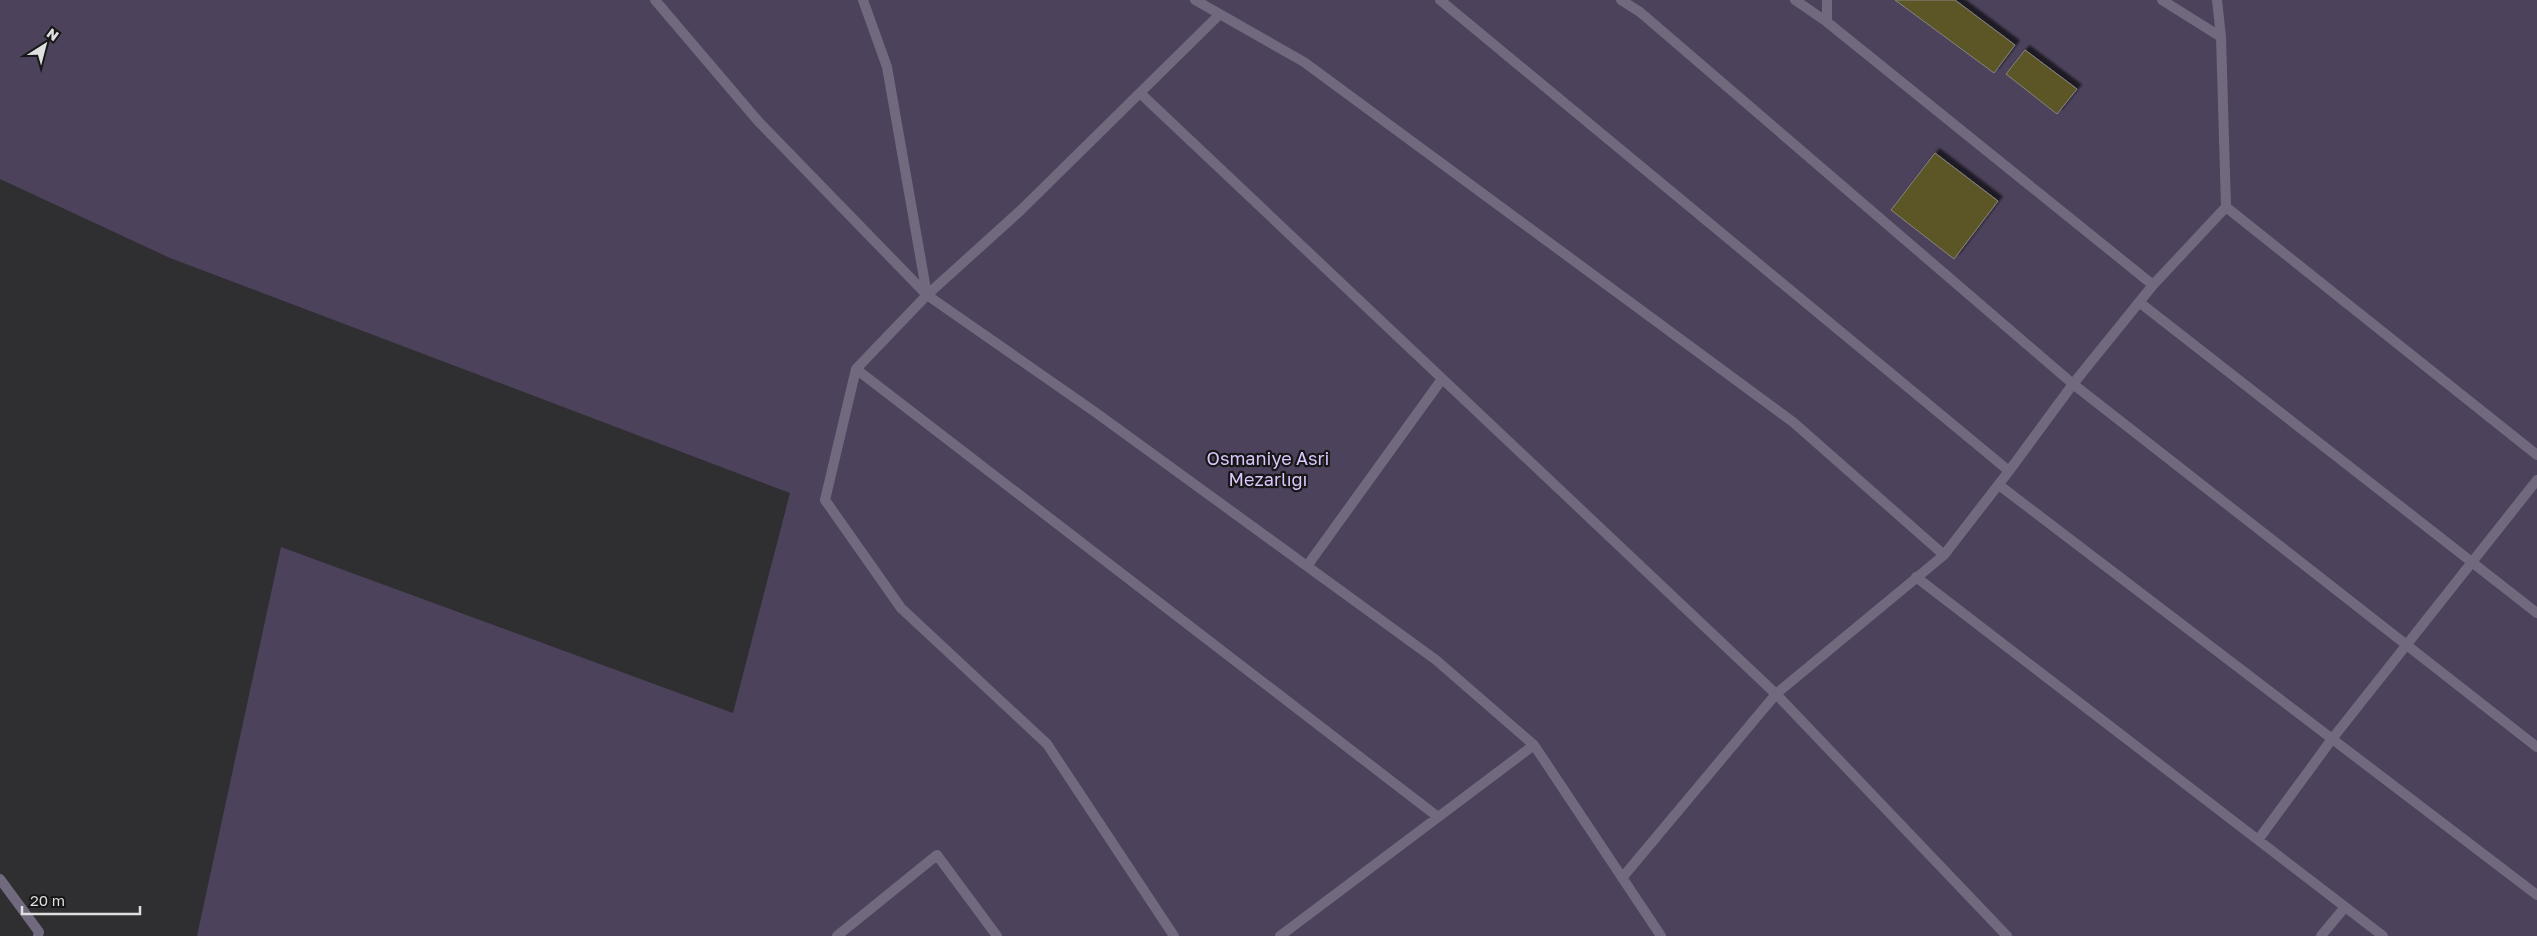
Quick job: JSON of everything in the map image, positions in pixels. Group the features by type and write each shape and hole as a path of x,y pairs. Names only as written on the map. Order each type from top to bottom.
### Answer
{"street":[{"path":"655,0 758,121 927,295 1095,412 1436,660 1534,745 1661,936"},
{"path":"863,0 887,67 927,295"},
{"path":"1195,0 1304,62 1785,416 1944,555"},
{"path":"1440,0 2009,471"},
{"path":"1621,0 1640,12 2073,384 2537,747"},
{"path":"1795,0 1827,22 2153,285"},
{"path":"1827,0 1827,22"},
{"path":"2162,0 2221,37"},
{"path":"1622,878 1776,694 1944,555 1999,485 2073,384 2139,302 2226,207 2221,37 2216,0"},
{"path":"1174,936 1047,744 901,608 825,500 856,369 927,295 1021,210 1220,14"},
{"path":"1140,93 1776,694 2007,936"},
{"path":"2226,207 2537,455"},
{"path":"2139,302 2537,613"},
{"path":"856,369 1438,817"},
{"path":"1307,566 1442,379"},
{"path":"2258,840 2332,739 2537,480"},
{"path":"1999,485 2537,895"},
{"path":"1916,577 2383,936"},
{"path":"1280,936 1534,745"},
{"path":"837,936 937,854 997,936"},
{"path":"0,879 39,932 38,936"},
{"path":"2321,936 2345,907"}],"green space":[{"name":"Osmaniye Asri Mezarlığı","path":"0,0 2537,0 2537,936 197,936 281,547 733,713 790,493 170,258 0,179"}],"building":[{"path":"1895,0 1955,0 2015,45 1994,73"},
{"path":"2025,50 2077,89 2057,114 2006,74"},
{"path":"1935,153 1998,201 1954,259 1891,210"}]}
